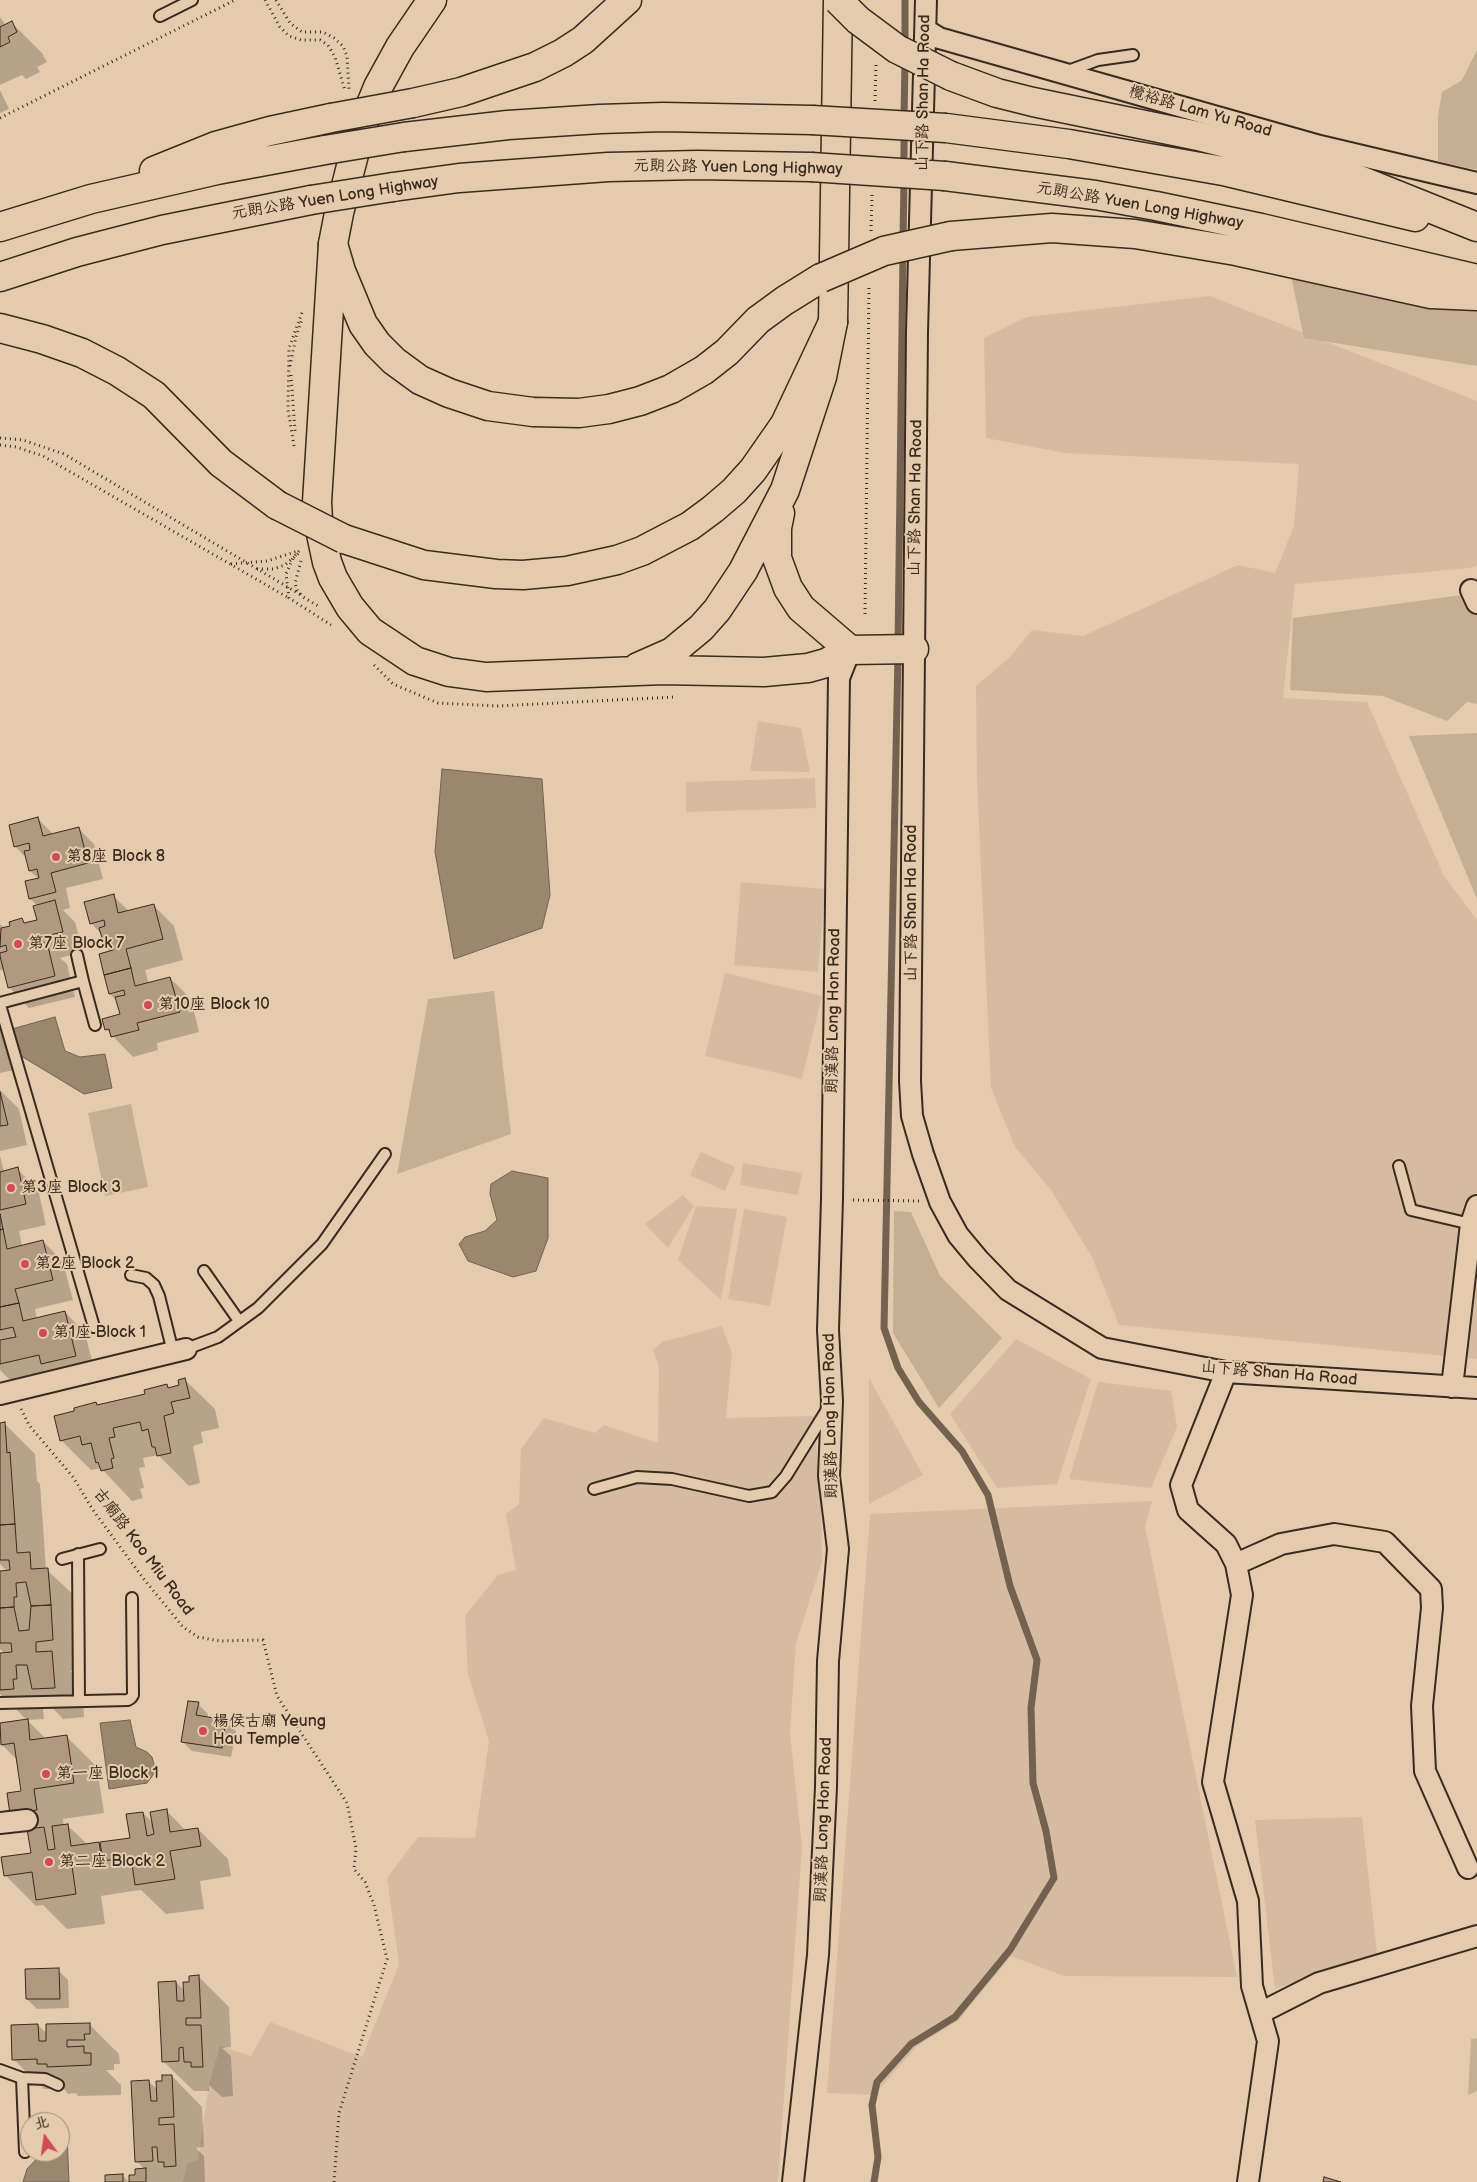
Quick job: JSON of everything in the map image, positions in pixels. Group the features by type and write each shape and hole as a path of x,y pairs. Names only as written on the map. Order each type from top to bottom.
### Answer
{"main road":[{"path":"432,0 400,46 378,87 364,122 338,213 333,244 317,502 318,520 327,562 333,578 350,607 370,631 400,652 432,667 449,672 486,677 663,670 764,672 808,668 826,663 859,649 908,649"},
{"path":"91,199 216,146 270,131 461,92 535,67 563,53 583,40 627,0"},
{"path":"838,0 858,20 897,49 951,76 997,93 1198,136 1342,173 1477,226"},
{"path":"838,0 833,322 822,377 785,490 777,528 777,558 788,588 801,608 859,649"},
{"path":"0,227 91,199 217,170 404,137 600,119 692,117 812,120 946,128 1069,144 1223,171 1477,232"},
{"name":"元朗公路 Yuen Long Highway","path":"0,277 77,252 162,230 311,200 459,178 608,167 698,165 811,168 945,176 1095,195 1271,230 1477,279"},
{"path":"333,244 344,279 364,324 377,344 394,361 420,380 449,393 488,406 533,412 579,413 609,409 640,401 671,389 704,370 727,352 758,320 821,278 884,251 951,236 1052,228 1135,234 1236,251 1431,294 1477,296"},
{"path":"0,328 74,350 117,371 154,395 220,462 277,505 344,539 424,565 466,572 505,575 568,571 618,560 642,551 690,526 713,509 734,492 753,470 785,424 833,322"},
{"path":"617,672 660,659 701,628 717,610 743,571 785,490"}],"street":[{"name":"山下路 Shan Ha Road","path":"926,0 908,649 910,1080 912,1116 940,1202 958,1235 1008,1290 1102,1348 1226,1372 1477,1388"},
{"name":"欖裕路 Lam Yu Road","path":"926,30 939,38 1320,146 1477,183"},
{"name":"朗漢路 Long Hon Road","path":"793,2182 818,1955 826,1787 828,1661 838,1549 829,1476 832,1401 828,1330 832,1198 838,678 859,649"},
{"path":"1452,1387 1474,1215"},
{"path":"6,1392 179,1351"},
{"path":"1226,1372 1182,1486 1188,1510 1226,1544 1236,1564 1242,1595 1213,1782 1248,1901 1252,1986 1268,2041 1248,2182"},
{"path":"1236,1564 1281,1544 1334,1534 1385,1542 1431,1589 1432,1608 1422,1706 1425,1771 1468,1868"},
{"path":"0,1823 27,1820"},
{"path":"1260,2013 1319,1984 1380,1963 1477,1936"}],"lane":[{"path":"160,16 192,0"},
{"path":"1061,73 1098,60 1133,55"},
{"path":"77,955 95,1025"},
{"path":"83,981 0,1004 94,1327"},
{"path":"131,1275 146,1278 154,1285 179,1351 218,1336 258,1308 322,1244 385,1154"},
{"path":"1399,1166 1411,1210 1474,1215"},
{"path":"204,1272 240,1321"},
{"path":"594,1489 637,1477 672,1480 749,1496 772,1492 786,1476 832,1401"},
{"path":"62,1559 100,1548"},
{"path":"78,1554 78,1701"},
{"path":"0,1703 128,1700 131,1698 132,1598"},
{"path":"0,2070 22,2078 44,2079 58,2085"},
{"path":"22,2078 23,2112"}],"path":[{"path":"0,118 235,0"},
{"path":"265,0 280,27 289,36 301,40 320,40 328,45 335,57 345,92"},
{"path":"276,0 290,23 302,32 322,32 334,38 343,46 347,56 349,90"},
{"path":"875,107 876,58"},
{"path":"871,234 872,185"},
{"path":"865,614 869,283"},
{"path":"0,438 22,440 64,454 303,597"},
{"path":"0,446 16,447 43,456 289,598"},
{"path":"231,564 267,561 301,549 298,557 285,565 274,569 256,569"},
{"path":"856,1200 893,1201"},
{"name":"古廟路 Koo Miu Road","path":"6,1392 29,1425 73,1477 93,1510 143,1578 183,1627 198,1638 220,1641 263,1640 277,1696 347,1803 356,1848 354,1869 366,1882 374,1905 387,1960 339,2113 334,2182"}],"shaded area":[{"path":"1477,50 1477,170 1438,161 1438,116 1442,92 1462,80"},
{"path":"1291,276 1477,311 1477,366 1304,338"},
{"path":"1210,296 1477,401 1477,565 1470,568 1295,584 1283,698 1367,702 1444,876 1477,920 1477,1359 1119,1325 1092,1257 1051,1190 1015,1147 991,1088 977,782 976,686 1009,658 1032,630 1083,636 1238,565 1275,573 1294,526 1299,464 1065,453 986,438 984,338 1027,317"},
{"path":"1477,593 1477,704 1467,702 1447,721 1383,696 1290,690 1293,618"},
{"path":"758,721 801,728 810,772 750,771"},
{"path":"1477,733 1477,899 1409,736"},
{"path":"442,769 542,779 550,895 542,928 454,959 435,852"},
{"path":"815,778 816,808 686,812 686,782"},
{"path":"741,882 825,889 818,972 734,965"},
{"path":"725,973 822,996 802,1079 705,1056"},
{"path":"494,991 511,1134 397,1174 428,999"},
{"path":"55,1017 65,1051 80,1057 105,1054 112,1088 84,1094 21,1056 12,1029"},
{"path":"131,1104 148,1187 105,1196 88,1113"},
{"path":"701,1152 735,1167 725,1191 690,1175"},
{"path":"743,1163 802,1173 798,1195 740,1185"},
{"path":"512,1171 548,1178 548,1238 536,1271 513,1277 468,1261 459,1244 465,1237 485,1231 497,1220 490,1194 491,1184"},
{"path":"683,1195 694,1206 668,1248 645,1224"},
{"path":"696,1206 737,1209 721,1300 678,1260"},
{"path":"744,1209 787,1217 770,1306 728,1299"},
{"path":"894,1211 911,1212 940,1276 1002,1338 939,1408 893,1333"},
{"path":"722,1326 732,1353 726,1418 814,1416 821,1499 822,1562 796,1643 790,1733 802,1847 778,2182 183,2182 187,2163 198,2160 209,2084 220,2046 251,2056 270,2022 362,2057 399,1964 387,1878 418,1837 475,1838 489,1741 468,1674 465,1616 498,1575 516,1570 506,1514 519,1504 521,1449 544,1418 595,1433 604,1425 658,1443 659,1367 653,1350 662,1342"},
{"path":"1016,1339 1091,1379 1057,1484 997,1488 950,1414"},
{"path":"869,1378 923,1475 869,1504"},
{"path":"1098,1382 1171,1391 1177,1427 1151,1488 1069,1479"},
{"path":"1152,1501 1145,1526 1237,1977 1064,1976 1011,1956 958,2021 917,2046 874,2095 827,2093 870,1514"},
{"path":"130,1720 136,1747 147,1752 152,1757 156,1771 147,1783 109,1789 100,1723"},
{"path":"1362,1817 1377,1954 1275,1989 1255,1820"},
{"path":"1477,2038 1477,2091 1468,2095 1471,2039"},
{"path":"34,2162 68,2162 69,2182 23,2182 27,2169"}],"building":[{"path":"12,21 17,32 8,37 10,42 0,47 0,27"},
{"name":"第8座 Block 8","path":"38,817 43,836 79,827 88,863 51,873 56,892 29,899 25,881 39,878 37,869 29,871 24,851 30,850 29,843 14,847 9,825"},
{"path":"114,894 118,913 154,904 163,939 126,949 131,968 104,975 99,954 113,950 112,946 105,948 99,928 105,926 104,920 90,924 84,902"},
{"name":"第7座 Block 7","path":"55,900 63,932 36,938 37,945 47,942 55,976 8,988 0,956 0,953 7,951 6,945 0,947 1,928 10,926 9,922 22,918 24,923 37,920 33,906"},
{"name":"第10座 Block 10","path":"131,968 135,986 170,977 180,1012 137,1023 139,1030 111,1037 109,1029 105,1030 102,1019 120,1014 115,997 125,995 124,990 109,994 104,975"},
{"path":"0,1092 8,1125 0,1126"},
{"name":"第3座 Block 3","path":"18,1167 26,1204 0,1210 0,1172"},
{"name":"第3座 Block 3","path":"0,1214 3,1229 0,1230"},
{"name":"第2座 Block 2","path":"3,1229 7,1249 43,1240 53,1280 15,1289 19,1303 0,1307 0,1230"},
{"name":"第1座 Block 1","path":"19,1303 23,1321 65,1311 76,1356 41,1364 39,1355 0,1364 0,1340 16,1337 13,1327 0,1330 0,1307"},
{"path":"185,1378 190,1398 171,1402 174,1413 164,1416 171,1453 157,1456 155,1447 152,1447 148,1429 142,1431 140,1422 113,1428 115,1437 109,1438 114,1458 111,1459 113,1468 101,1471 98,1462 96,1463 91,1443 82,1445 80,1436 60,1441 54,1416 74,1411 74,1408 96,1402 97,1405 145,1394 144,1390 167,1384 168,1388 179,1385 178,1380"},
{"path":"5,1422 7,1453 10,1452 15,1524 0,1525 0,1423"},
{"path":"15,1524 17,1553 30,1552 31,1569 48,1568 51,1605 31,1606 26,1582 16,1583 17,1597 14,1597 14,1607 0,1608 0,1571 10,1570 9,1560 0,1560 0,1525"},
{"path":"51,1605 53,1640 36,1642 36,1652 52,1651 55,1688 32,1689 27,1665 16,1665 17,1679 13,1679 14,1689 0,1690 0,1653 12,1652 11,1643 0,1643 0,1608 14,1607 19,1631 29,1630 31,1606"},
{"name":"楊侯古廟 Yeung Hau Temple","path":"188,1701 199,1702 196,1715 226,1720 222,1748 181,1742"},
{"name":"第一座 Block 1","path":"28,1719 30,1740 67,1735 74,1783 34,1789 37,1810 10,1814 7,1793 21,1791 14,1743 1,1745 0,1723"},
{"path":"167,1809 170,1832 198,1828 201,1846 170,1851 175,1879 135,1885 131,1857 103,1861 100,1842 130,1838 126,1814 143,1812 147,1836 154,1834 150,1812"},
{"name":"第二座 Block 2","path":"68,1824 71,1846 99,1842 102,1861 72,1866 76,1894 36,1900 32,1872 4,1876 1,1857 31,1853 27,1829 44,1827 48,1850 55,1849 52,1826"},
{"path":"59,1968 60,1999 26,1999 25,1969"},
{"path":"199,1975 201,2018 186,2018 186,2025 201,2025 203,2067 191,2067 191,2062 184,2062 183,2047 179,2048 179,2061 162,2062 158,1982 176,1981 177,2001 184,2001 183,1982 189,1982 189,1976"},
{"path":"90,2023 90,2034 84,2034 85,2040 67,2040 67,2047 84,2046 84,2053 91,2053 91,2065 47,2067 47,2064 37,2064 37,2059 12,2060 11,2025 38,2024 39,2041 46,2041 46,2024"},
{"path":"162,2075 172,2075 174,2117 159,2118 159,2125 174,2124 176,2166 164,2167 164,2162 158,2162 157,2147 152,2147 153,2161 135,2162 131,2081 149,2080 151,2101 157,2101 156,2081 162,2081"},
{"path":"146,2168 146,2182 129,2182 129,2175 135,2175 135,2169"},
{"path":"123,2174 123,2182 105,2182 105,2175"},
{"path":"1324,2177 1341,2182 1323,2182"}],"waterway":[{"path":"905,0 905,47"},
{"path":"904,119 905,60"},
{"path":"904,130 904,167"},
{"path":"903,242 904,178"},
{"path":"898,644 903,253"},
{"path":"874,2182 878,2157 872,2105 877,2082 911,2044 955,2017 1010,1950 1054,1878 1046,1831 1033,1783 1031,1708 1037,1660 1010,1586 988,1495 962,1451 919,1402 898,1368 884,1328 898,655"}],"place":[{"name":"第8座 Block 8","path":"56,857"},
{"name":"第7座 Block 7","path":"18,944"},
{"name":"第10座 Block 10","path":"148,1005"},
{"name":"第3座 Block 3","path":"11,1188"},
{"name":"第2座 Block 2","path":"25,1264"},
{"name":"第1座 Block 1","path":"43,1333"},
{"name":"楊侯古廟 Yeung Hau Temple","path":"203,1731"},
{"name":"第一座 Block 1","path":"46,1774"},
{"name":"第二座 Block 2","path":"49,1862"}]}
